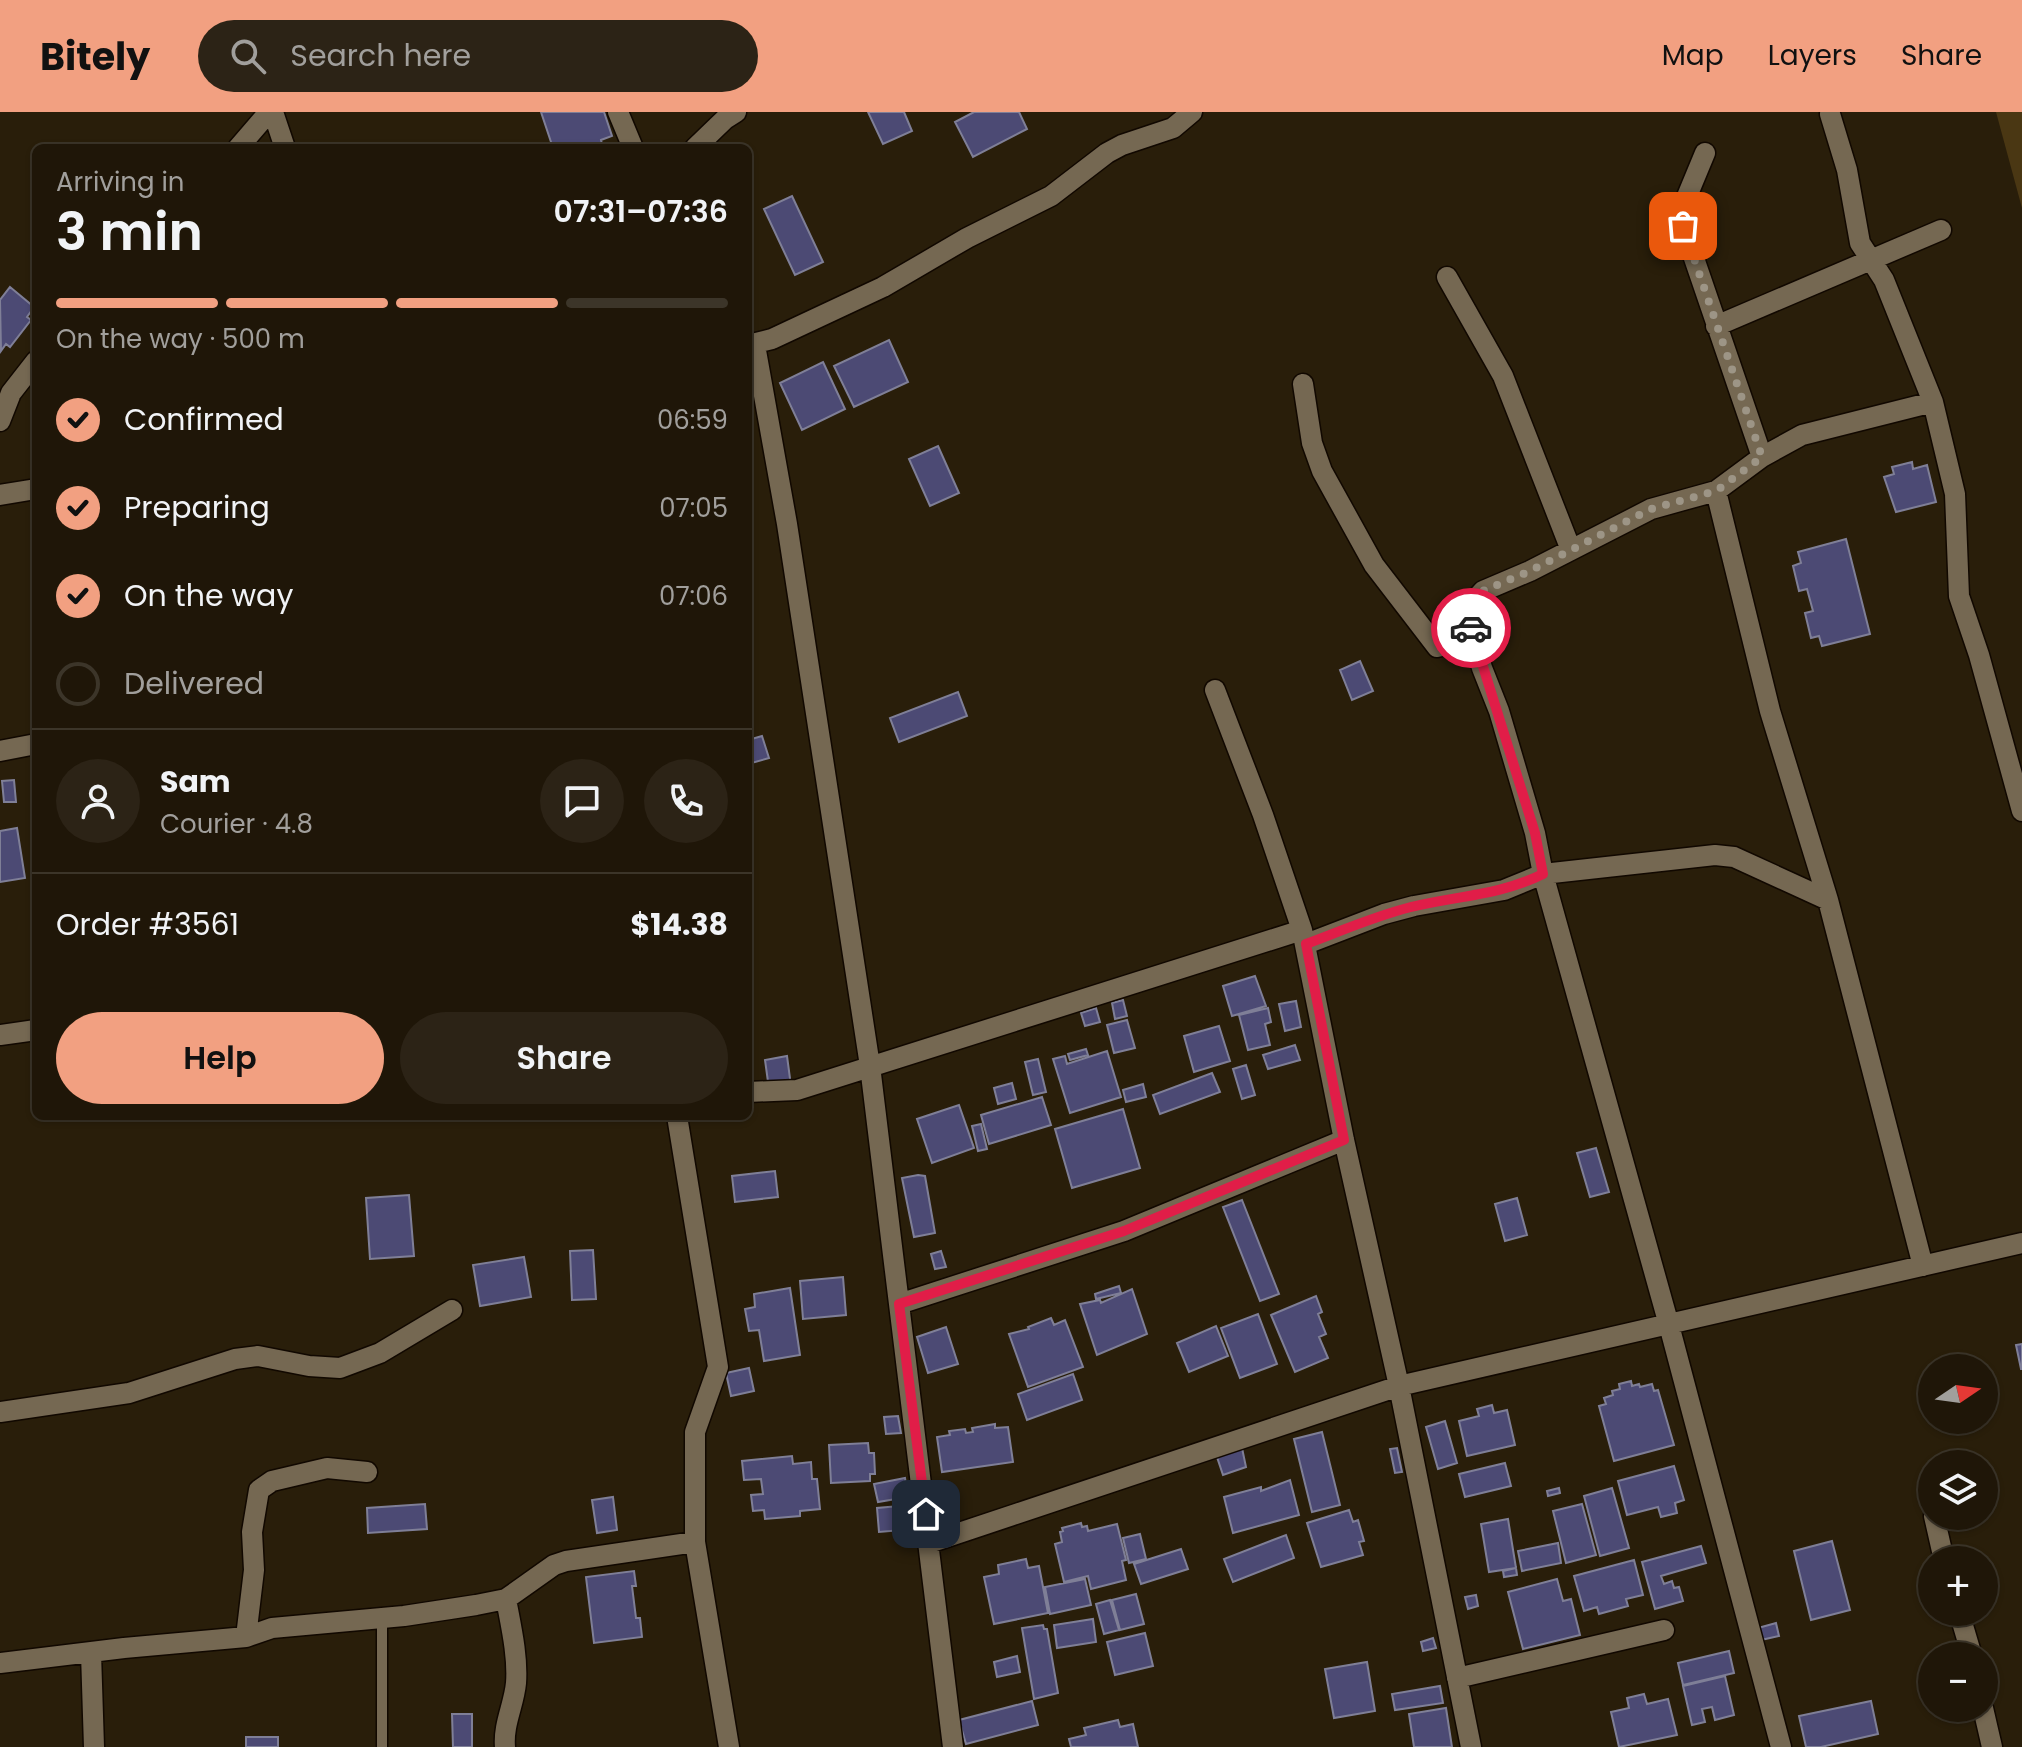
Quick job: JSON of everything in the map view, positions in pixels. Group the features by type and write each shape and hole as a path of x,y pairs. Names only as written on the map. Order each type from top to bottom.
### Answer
{"street":[{"path":"242,144 271,112 283,144"},
{"path":"618,112 631,144"},
{"path":"699,144 736,112"},
{"path":"953,1747 870,1066 787,524 752,345 883,287 967,238 1051,196 1107,153 1173,128 1192,112"},
{"path":"1830,114 1847,170 1860,243 1884,280 1933,402 1955,494 1959,596 1979,655 2022,811"},
{"path":"1705,153 1683,206 1682,216 1762,457"},
{"path":"1716,326 1941,230"},
{"path":"1447,277 1503,376 1571,550"},
{"path":"0,421 11,393 32,366"},
{"path":"1303,384 1312,443 1322,471 1374,565 1437,647 1474,639"},
{"path":"1781,1747 1669,1325 1543,874 1535,833 1468,617 1472,603 1483,591 1651,509 1716,491 1762,457 1802,435 1933,402"},
{"path":"0,495 32,490"},
{"path":"1716,491 1770,711 1828,900 1923,1266"},
{"path":"1215,690 1263,815 1304,937 1471,1747"},
{"path":"0,751 32,745"},
{"path":"752,1092 797,1090 1304,937 1414,906 1504,890 1543,874 1715,855 1734,857 1828,900"},
{"path":"0,1035 32,1031"},
{"path":"678,1120 718,1367 695,1432 695,1542 729,1747"},
{"path":"899,1304 1124,1231 1344,1140"},
{"path":"929,1543 1399,1386 2022,1243"},
{"path":"0,1412 129,1393 247,1357 340,1368 380,1353 452,1310"},
{"path":"246,1637 254,1570 252,1532 259,1490 272,1481 327,1468 367,1472"},
{"path":"0,1663 246,1637 272,1628 382,1617 506,1599 554,1565 566,1561 695,1542"},
{"path":"505,1747 507,1719 516,1684 513,1635 506,1599"},
{"path":"1457,1678 1664,1630"},
{"path":"91,1653 94,1747"},
{"path":"1986,1722 1992,1747"}],"lane":[{"path":"382,1617 382,1747"}],"shaded area":[{"path":"1996,112 2022,112 2022,208"}],"building":[{"path":"541,112 604,112 612,136 601,140 602,144 552,144"},
{"path":"868,112 904,112 912,131 883,144"},
{"path":"974,112 1019,112 1027,129 973,157 955,122"},
{"path":"792,196 823,262 795,275 764,209"},
{"path":"10,287 32,305 27,317 31,320 10,347 6,344 1,351 0,300"},
{"path":"889,340 908,382 854,407 834,366"},
{"path":"823,362 845,409 802,430 780,383"},
{"path":"938,446 959,493 930,506 909,459"},
{"path":"1912,462 1913,469 1927,465 1936,502 1896,512 1884,477 1894,474 1892,467"},
{"path":"1846,539 1870,634 1822,646 1819,636 1811,638 1805,613 1813,611 1807,589 1799,591 1793,566 1801,563 1798,552"},
{"path":"1360,661 1373,691 1352,700 1340,670"},
{"path":"958,692 967,716 899,742 890,718"},
{"path":"762,736 769,758 752,763 752,739"},
{"path":"14,780 16,802 4,802 2,781"},
{"path":"17,828 25,878 0,882 0,831"},
{"path":"1255,976 1266,1006 1232,1016 1223,986"},
{"path":"1123,1000 1127,1016 1115,1019 1112,1003"},
{"path":"1296,1001 1301,1027 1285,1031 1279,1004"},
{"path":"1096,1008 1100,1022 1085,1026 1081,1013"},
{"path":"1268,1008 1271,1022 1265,1024 1270,1045 1248,1050 1239,1015"},
{"path":"1127,1020 1135,1048 1114,1053 1107,1025"},
{"path":"1219,1026 1230,1061 1194,1072 1184,1036"},
{"path":"1295,1045 1300,1060 1268,1069 1263,1055"},
{"path":"1086,1049 1088,1055 1070,1060 1068,1054"},
{"path":"1107,1051 1121,1097 1070,1113 1053,1059 1065,1056 1067,1064"},
{"path":"787,1056 791,1086 769,1089 765,1060"},
{"path":"1038,1059 1046,1092 1033,1095 1025,1062"},
{"path":"1246,1065 1255,1095 1242,1099 1233,1069"},
{"path":"1212,1073 1220,1092 1160,1114 1153,1095"},
{"path":"1012,1083 1016,1099 998,1104 994,1088"},
{"path":"1143,1084 1146,1097 1126,1102 1123,1090"},
{"path":"1042,1097 1051,1125 989,1144 981,1115"},
{"path":"959,1105 974,1148 932,1163 917,1119"},
{"path":"1123,1109 1140,1168 1072,1188 1055,1129"},
{"path":"981,1124 987,1149 978,1151 972,1126"},
{"path":"1596,1148 1609,1192 1590,1197 1577,1153"},
{"path":"775,1171 778,1197 735,1202 732,1176"},
{"path":"925,1176 935,1233 914,1237 902,1178"},
{"path":"409,1195 414,1256 370,1259 366,1198"},
{"path":"1517,1198 1527,1235 1505,1241 1495,1204"},
{"path":"1242,1200 1279,1294 1260,1301 1223,1207"},
{"path":"593,1250 596,1299 572,1300 570,1251"},
{"path":"941,1251 946,1267 935,1269 931,1254"},
{"path":"524,1257 531,1297 480,1306 473,1265"},
{"path":"843,1277 846,1315 803,1319 800,1281"},
{"path":"1119,1286 1121,1293 1096,1299 1095,1294"},
{"path":"790,1288 800,1355 764,1361 759,1330 749,1331 745,1309 755,1307 754,1294"},
{"path":"1132,1289 1147,1334 1097,1355 1080,1304 1100,1300 1101,1303"},
{"path":"1316,1296 1322,1312 1318,1314 1326,1334 1319,1337 1328,1358 1295,1372 1271,1315"},
{"path":"1258,1314 1277,1364 1240,1378 1221,1328"},
{"path":"1051,1318 1054,1325 1065,1320 1083,1367 1028,1387 1009,1334 1029,1329"},
{"path":"1216,1326 1228,1356 1189,1372 1177,1343"},
{"path":"946,1327 958,1364 928,1373 917,1337"},
{"path":"2022,1344 2022,1369 2021,1369 2016,1345"},
{"path":"749,1368 754,1391 731,1396 726,1373"},
{"path":"1073,1374 1082,1400 1027,1420 1018,1394"},
{"path":"1631,1381 1632,1386 1652,1384 1654,1391 1658,1390 1674,1445 1614,1461 1599,1406 1606,1404 1604,1398 1613,1395 1612,1391 1620,1389 1619,1384"},
{"path":"1492,1405 1494,1413 1507,1410 1515,1445 1467,1456 1459,1421 1479,1416 1477,1409"},
{"path":"898,1416 901,1433 886,1434 884,1417"},
{"path":"1445,1421 1457,1463 1438,1469 1426,1427"},
{"path":"995,1424 995,1428 1008,1427 1013,1462 942,1472 937,1437 950,1435 949,1431 965,1429 966,1433 973,1432 972,1428"},
{"path":"1322,1432 1340,1505 1312,1512 1294,1439"},
{"path":"868,1443 869,1453 874,1453 875,1474 870,1474 870,1481 831,1483 829,1445"},
{"path":"1242,1448 1246,1467 1223,1475 1217,1457"},
{"path":"1397,1448 1402,1472 1395,1473 1390,1449"},
{"path":"792,1456 793,1464 811,1462 812,1479 817,1479 820,1509 800,1511 800,1516 765,1519 764,1510 753,1511 751,1495 763,1494 761,1479 744,1480 742,1461"},
{"path":"1505,1463 1511,1486 1465,1497 1459,1474"},
{"path":"1674,1466 1684,1500 1675,1503 1677,1513 1661,1517 1658,1507 1627,1515 1618,1481"},
{"path":"905,1478 908,1497 878,1502 874,1484"},
{"path":"1290,1480 1299,1515 1233,1533 1224,1497 1261,1487 1261,1491"},
{"path":"1559,1488 1560,1493 1548,1496 1547,1491"},
{"path":"1612,1488 1629,1548 1600,1556 1584,1496"},
{"path":"613,1497 617,1530 597,1533 592,1500"},
{"path":"425,1504 427,1529 368,1533 367,1508"},
{"path":"1582,1504 1596,1555 1566,1563 1553,1511"},
{"path":"911,1505 914,1529 879,1532 877,1508"},
{"path":"1349,1510 1353,1522 1358,1520 1364,1541 1359,1542 1363,1555 1321,1567 1307,1523"},
{"path":"1508,1519 1516,1568 1489,1572 1481,1524"},
{"path":"1081,1523 1082,1527 1087,1526 1088,1531 1117,1524 1126,1560 1122,1561 1126,1580 1091,1589 1088,1576 1064,1582 1055,1544 1062,1542 1062,1528"},
{"path":"1140,1534 1146,1559 1129,1563 1123,1538"},
{"path":"1286,1535 1294,1558 1233,1582 1224,1559"},
{"path":"1832,1541 1850,1610 1811,1620 1794,1551"},
{"path":"1558,1543 1561,1563 1522,1571 1518,1551"},
{"path":"1701,1546 1706,1563 1661,1576 1664,1584 1672,1581 1674,1588 1679,1587 1683,1601 1655,1609 1642,1562"},
{"path":"1181,1549 1188,1569 1141,1584 1134,1564"},
{"path":"1026,1559 1028,1568 1039,1566 1048,1613 994,1624 984,1577 999,1574 998,1565"},
{"path":"1634,1560 1643,1595 1626,1599 1628,1606 1599,1614 1597,1607 1584,1611 1574,1576"},
{"path":"1516,1568 1517,1575 1504,1577 1503,1571"},
{"path":"634,1571 636,1586 632,1586 642,1637 594,1643 586,1577"},
{"path":"1085,1579 1091,1605 1050,1614 1045,1587"},
{"path":"1557,1579 1563,1601 1571,1599 1580,1635 1523,1649 1508,1592"},
{"path":"1136,1594 1144,1624 1120,1630 1112,1600"},
{"path":"1476,1595 1478,1606 1468,1609 1465,1597"},
{"path":"1110,1600 1119,1630 1104,1634 1096,1604"},
{"path":"1093,1619 1096,1642 1057,1648 1054,1625"},
{"path":"1776,1623 1779,1636 1761,1640 1758,1628"},
{"path":"1043,1625 1047,1629 1058,1693 1034,1699 1022,1628"},
{"path":"1145,1633 1153,1666 1115,1675 1107,1642"},
{"path":"1433,1638 1436,1648 1423,1651 1421,1642"},
{"path":"1729,1651 1734,1673 1683,1685 1678,1663"},
{"path":"1017,1656 1020,1672 997,1677 994,1662"},
{"path":"1367,1662 1375,1711 1334,1718 1325,1669"},
{"path":"1725,1676 1734,1715 1715,1720 1712,1707 1702,1709 1705,1722 1692,1725 1683,1686"},
{"path":"1440,1686 1443,1703 1395,1710 1392,1694"},
{"path":"1644,1694 1647,1704 1668,1699 1677,1735 1619,1747 1611,1712 1629,1708 1627,1698"},
{"path":"1032,1701 1038,1725 966,1744 959,1720"},
{"path":"1871,1701 1878,1734 1821,1747 1806,1747 1799,1716"},
{"path":"1446,1708 1452,1747 1414,1747 1409,1714"},
{"path":"452,1714 472,1714 472,1747 453,1747"},
{"path":"1118,1720 1120,1727 1133,1724 1138,1747 1071,1747 1069,1739 1086,1735 1084,1728"},
{"path":"246,1737 278,1737 278,1747 246,1747"}],"way so far":[{"path":"1471,628 1468,617 1472,603 1483,591 1530,571 1651,509 1716,491 1762,457 1683,226"}],"route":[{"path":"926,1514 899,1304 1124,1231 1344,1140 1306,944 1384,914 1504,890 1543,874 1535,833 1511,751 1471,628"}]}
